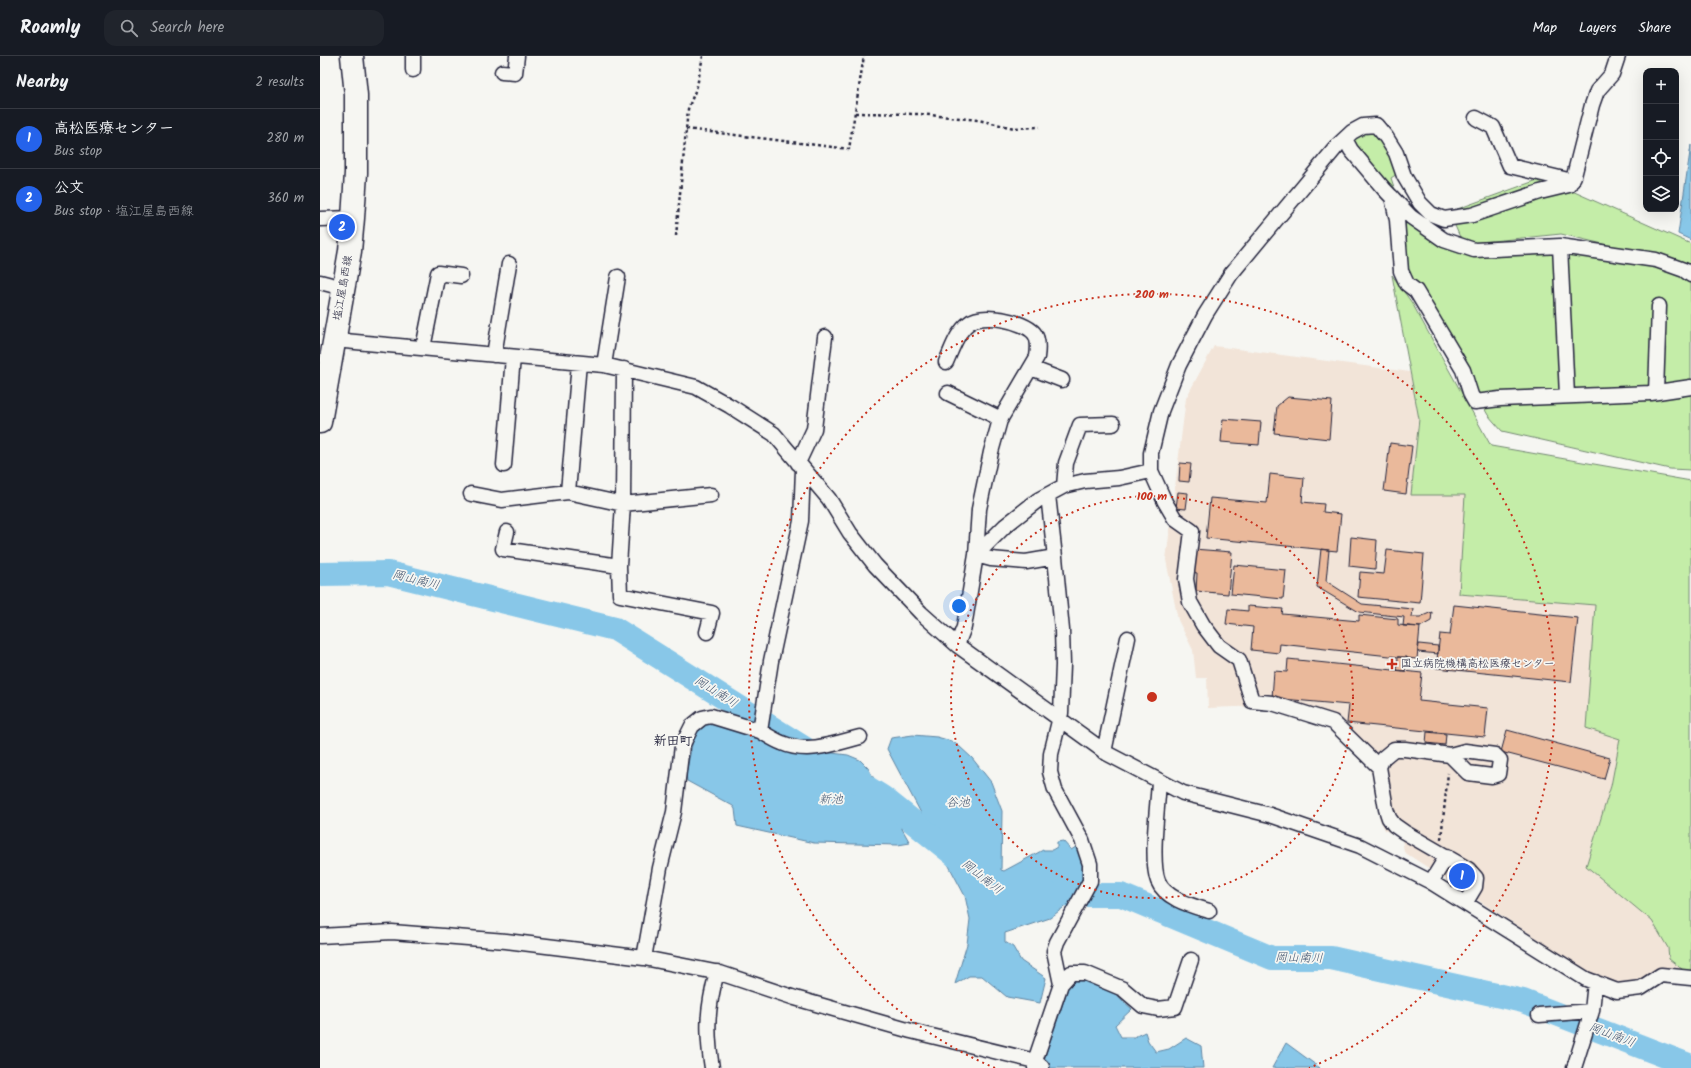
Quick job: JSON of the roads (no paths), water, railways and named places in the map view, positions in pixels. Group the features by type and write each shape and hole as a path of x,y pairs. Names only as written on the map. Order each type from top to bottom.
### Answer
{"main road":[{"name":"塩江屋島西線","path":"320,422 323,390 334,340 350,251 353,218 356,173 356,95 352,56"}],"street":[{"path":"502,72 515,73 517,56"},
{"path":"1380,766 1333,722 1272,703 1252,702 1240,660 1219,646 1204,626 1190,602 1186,579 1192,531 1175,519 1165,502 1151,471 1151,453 1161,411 1179,365 1205,315 1232,274 1274,221 1352,132 1363,126 1376,125 1386,137 1396,154 1404,176 1420,203 1431,214 1444,219 1472,215 1540,192 1569,185 1574,176 1597,91 1612,74 1618,56"},
{"path":"1476,118 1493,127 1510,166 1572,180"},
{"path":"1345,139 1351,150 1411,217 1444,240 1474,250 1560,246 1656,260 1684,270 1691,275"},
{"path":"1392,197 1401,271 1407,284 1416,291 1464,370 1471,395 1475,402 1500,399 1656,392 1691,387"},
{"path":"320,219 353,218"},
{"path":"1560,246 1567,396"},
{"path":"494,355 509,264"},
{"path":"423,348 438,274 461,276"},
{"path":"604,365 618,278"},
{"path":"320,282 343,288"},
{"path":"1656,392 1658,306"},
{"path":"946,362 956,340 968,323 977,318 1012,321 1027,326 1036,334 1038,348 1037,357 1001,418 991,452 979,510 976,555 964,627 957,645"},
{"path":"760,731 771,661 801,521 801,466 814,429 825,337"},
{"path":"334,340 604,365 696,387 730,406 774,434 830,499 850,532 876,565 921,613 957,645 1104,752 1184,793 1270,815 1360,846 1431,882 1466,902 1586,979 1617,991 1641,988 1661,976 1691,978"},
{"path":"504,465 513,357"},
{"path":"568,492 579,363"},
{"path":"1031,368 1062,380"},
{"path":"624,369 623,504 619,566 620,595 712,613 707,632"},
{"path":"948,393 1001,418"},
{"path":"1064,486 1066,463 1080,426 1113,424"},
{"path":"976,555 1005,526 1038,500 1064,486 1085,481 1119,478 1151,471"},
{"path":"471,494 502,500 568,492 623,504 711,494"},
{"path":"1048,495 1062,630 1063,666 1061,713 1058,719 1051,754 1050,772 1055,790 1082,840 1090,864 1090,881 1057,942 1054,951 1061,984"},
{"path":"507,532 504,549 619,566"},
{"path":"976,555 991,559 1026,562 1055,557"},
{"path":"1104,752 1128,638"},
{"path":"644,958 660,868 674,812 682,746 692,726 702,718 711,716 760,731 782,743 794,747 819,748 860,737"},
{"path":"1450,755 1394,749 1383,758 1380,766 1388,818 1394,825 1404,832 1468,869 1476,878 1475,887 1466,902"},
{"path":"1159,781 1154,860 1158,882 1167,892 1184,904 1209,911"},
{"path":"1431,882 1443,854"},
{"path":"320,936 392,932 506,941 644,958 717,972 795,998 1038,1066 1061,984 1071,973 1085,973 1123,989 1143,1006 1158,1009 1175,1007 1191,960"},
{"path":"712,1068 707,1029 710,1000 717,972"},
{"path":"1574,1068 1592,1011 1595,982"},
{"path":"1539,1015 1592,1011"}],"water":[{"path":"1691,145 1691,240 1678,234"},
{"name":"新池","path":"711,720 804,755 832,753 848,755 860,760 868,768 910,843 898,845 814,843 737,826 735,809 733,806 687,781 686,774 693,740 703,722"},
{"name":"谷池","path":"913,735 937,737 951,741 972,758 991,782 1002,811 1001,870 1004,871 1043,850 1052,850 1057,847 1057,842 1063,841 1071,850 1076,847 1086,864 1086,881 1072,901 1050,918 1005,933 1005,942 1013,947 1021,961 1046,978 1040,1003 1007,997 982,976 969,976 955,984 967,944 970,919 965,896 887,749 891,738"},
{"path":"1079,977 1112,991 1132,1009 1115,1025 1121,1037 1134,1037 1145,1032 1148,1041 1156,1052 1169,1049 1186,1038 1201,1046 1203,1068 1051,1068 1044,1059 1068,988"},
{"path":"1286,1043 1320,1068 1272,1068"}],"waterway":[{"name":"岡山南川","path":"320,574 388,573 615,629 815,755"},
{"name":"岡山南川","path":"858,782 882,797 961,860"},
{"name":"岡山南川","path":"1057,895 1121,895 1272,958 1331,958 1523,1001 1691,1066"}],"place":[{"name":"公文","path":"342,227"},
{"name":"国立病院機構高松医療センター","path":"1392,664"},
{"name":"高松医療センター","path":"1462,876"}],"district":[{"name":"新田町","path":"673,741"}]}
